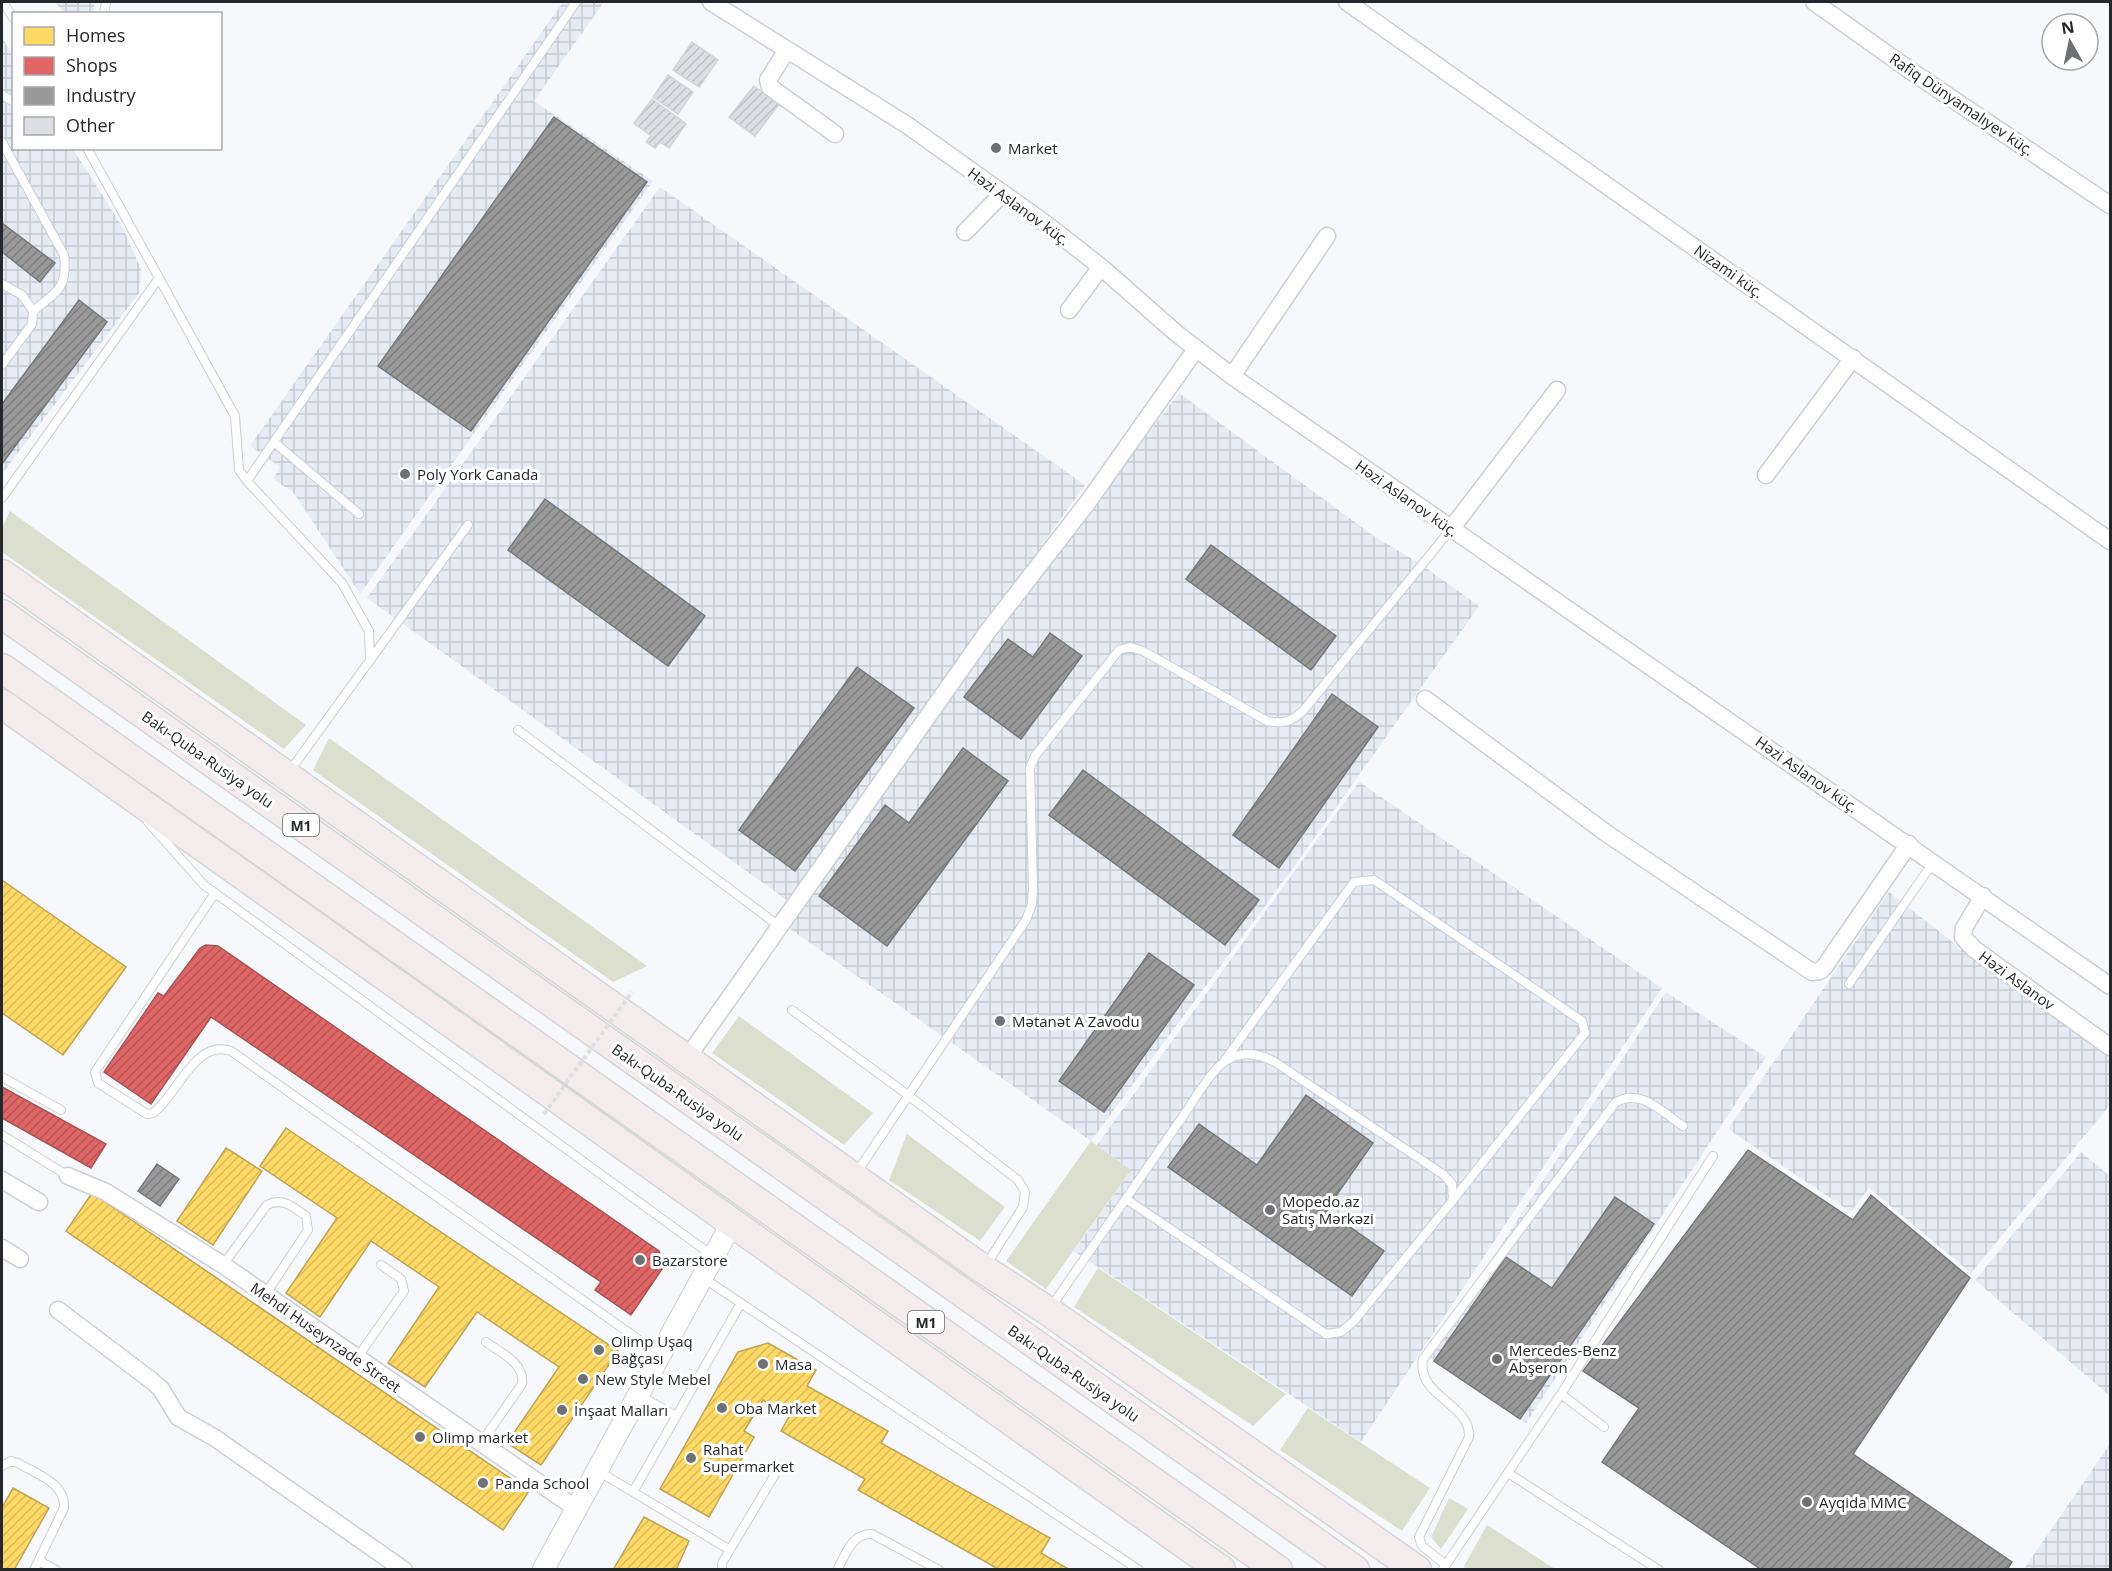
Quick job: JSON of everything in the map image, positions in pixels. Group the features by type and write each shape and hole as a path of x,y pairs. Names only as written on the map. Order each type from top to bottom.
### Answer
{"highway":[{"path":"2,574 853,1178 1417,1569"},
{"name":"Bakı-Quba-Rusiya yolu","path":"2,614 1354,1569"},
{"name":"M1","path":"2,668 573,1074 1278,1569"},
{"path":"2,704 1221,1569"},
{"path":"1251,1452 1365,1569"}],"street":[{"name":"Həzi Aslanov küç.","path":"711,2 908,125 1101,267 1196,349 1232,376 1934,861 2110,986"},
{"name":"Nizami küç.","path":"1347,2 2110,541"},
{"name":"Rafiq Dünyamalıyev küç.","path":"1814,2 1911,71 2110,205"},
{"path":"787,50 768,80 770,87 834,134"},
{"path":"965,232 1002,194"},
{"path":"1232,376 1327,236"},
{"path":"1069,310 1101,267"},
{"path":"687,1058 988,631 1088,502 1196,349"},
{"path":"1766,475 1853,358"},
{"path":"1451,529 1557,390"},
{"path":"1425,699 1606,832 1812,972 1820,971 1825,966 1909,844"},
{"name":"Həzi Aslanov","path":"1983,896 1964,928 1963,937 1974,949 2110,1047"},
{"name":"Mehdi Huseynzadе Street","path":"68,1176 106,1192 223,1265 577,1509"},
{"path":"2,1180 39,1202"},
{"path":"544,1569 733,1221"},
{"path":"2,1248 20,1259"},
{"path":"58,1310 153,1381 161,1389 178,1417 214,1438 404,1569"}],"lane":[{"path":"3,2 12,17"},
{"path":"247,481 576,2"},
{"path":"2,142 64,255 66,270 62,288 33,310"},
{"path":"88,150 235,416 239,470 342,583 369,631 370,660"},
{"path":"2,498 159,278"},
{"path":"2,284 22,295 33,310 32,324 2,365"},
{"path":"274,442 359,514"},
{"path":"285,777 468,525"},
{"path":"853,1178 1026,920 1032,904 1030,768 1035,756 1119,650 1130,646 1143,651 1267,721 1282,724 1292,721 1303,711 1451,529"},
{"path":"518,730 779,926"},
{"path":"116,785 196,878 214,893 713,1256"},
{"path":"1849,984 1934,861"},
{"path":"1048,1311 1206,1083 1354,882 1374,880 1582,1021 1585,1033 1354,1322 1341,1332 1326,1334 1126,1199"},
{"path":"214,893 95,1072 98,1083 147,1114 153,1113 202,1054 216,1048 231,1051 659,1354"},
{"path":"792,1010 908,1095 1018,1180 1025,1192 1023,1207 983,1269"},
{"path":"1225,1060 1241,1054 1260,1055 1275,1062 1444,1175 1452,1184 1453,1200"},
{"path":"2,1077 61,1110"},
{"path":"1683,1126 1641,1097 1625,1096 1615,1103 1423,1359 1421,1371 1426,1382 1463,1418 1470,1429 1469,1437 1419,1537 1422,1546 1444,1567 1561,1394 1713,1156"},
{"path":"2,1135 68,1176"},
{"path":"223,1265 267,1205 273,1202 287,1203 306,1216 309,1230 266,1295"},
{"path":"357,1358 404,1291 401,1279 381,1265"},
{"path":"702,1277 1139,1569"},
{"path":"633,1492 741,1303"},
{"path":"481,1443 522,1384 523,1377 517,1364 486,1342"},
{"path":"1561,1394 1604,1427"},
{"path":"638,1395 676,1416"},
{"path":"2,1466 11,1461 18,1463 56,1485 65,1500 64,1508 34,1569"},
{"path":"722,1569 722,1563 780,1466"},
{"path":"598,1471 730,1550"},
{"path":"1508,1473 1659,1569"},
{"path":"837,1569 855,1538 864,1533 872,1533 939,1569"},
{"path":"39,1561 56,1569"}],"path":[{"path":"544,1114 632,992"}],"shaded area":[{"path":"55,2 95,2 93,12 63,12"},
{"path":"563,2 604,2 534,101 653,181 360,594 293,492 273,479 280,467 250,446"},
{"path":"2,37 12,54 12,150 74,150 122,226 141,269 139,293 2,474"},
{"name":"Poly York Canada","path":"660,187 1085,485 788,901 367,598"},
{"path":"1179,393 1374,536 1422,565 1479,606 1293,868 1091,1141 786,926 1035,582"},
{"path":"1359,782 1662,988 1361,1442 1074,1251 1131,1170 1097,1145"},
{"path":"1889,892 1978,962 2110,1057 2110,1105 1971,1273 1869,1188 1851,1212 1728,1129"},
{"path":"1666,992 1766,1057 1526,1423 1428,1357"},
{"path":"2081,1152 2110,1176 2110,1396 1975,1280"},
{"path":"2110,1444 2110,1569 2024,1569"}],"green space":[{"path":"10,511 306,725 284,749 2,552 2,528"},
{"path":"329,738 647,966 613,982 313,770"},
{"path":"739,1016 873,1113 844,1145 712,1053"},
{"path":"907,1134 1005,1207 980,1241 889,1180"},
{"path":"1091,1141 1131,1170 1046,1289 1006,1261"},
{"path":"1098,1268 1286,1394 1253,1426 1074,1307"},
{"path":"1308,1408 1430,1488 1402,1531 1280,1450"},
{"path":"1449,1498 1468,1509 1441,1549 1431,1537"},
{"path":"1487,1525 1555,1569 1465,1569 1464,1566"}],"building: Homes":[{"path":"2,880 126,967 63,1055 2,1013"},
{"path":"286,1128 618,1351 541,1465 507,1443 559,1367 477,1312 425,1387 388,1363 439,1287 371,1241 320,1317 286,1293 337,1218 260,1166"},
{"path":"226,1148 262,1171 213,1245 177,1221"},
{"path":"92,1193 529,1491 503,1530 66,1231"},
{"path":"768,1343 816,1370 807,1386 888,1431 881,1443 1050,1538 1041,1553 1070,1570 1000,1570 858,1490 865,1479 781,1431 790,1415 763,1400 744,1431 754,1437 709,1517 660,1489 738,1352"},
{"path":"13,1488 49,1508 14,1570 2,1570 2,1508"},
{"path":"644,1517 689,1541 676,1570 613,1570"}],"building: Shops":[{"path":"206,945 218,946 659,1251 663,1263 662,1269 631,1315 595,1290 601,1282 211,1017 151,1104 104,1072 158,993 164,996 200,948"},
{"path":"2,1087 106,1144 91,1168 2,1118"}],"building: Industry":[{"path":"554,117 647,182 471,431 378,366"},
{"path":"2,223 55,263 40,282 2,252"},
{"path":"79,300 107,322 2,464 2,404"},
{"path":"545,499 705,616 668,666 508,550"},
{"path":"1211,545 1336,636 1311,670 1186,579"},
{"path":"1050,633 1082,656 1021,739 964,697 1008,639 1033,657"},
{"path":"857,667 914,708 795,871 739,830"},
{"path":"1332,694 1378,727 1279,868 1233,835"},
{"path":"963,748 1008,781 887,946 819,896 885,805 909,823"},
{"path":"1083,770 1259,900 1225,945 1049,815"},
{"path":"1149,953 1194,985 1104,1112 1059,1081"},
{"path":"1306,1095 1373,1143 1326,1210 1384,1251 1352,1296 1168,1167 1199,1124 1257,1165"},
{"path":"1748,1150 1853,1220 1871,1195 1970,1278 1853,1454 2012,1562 2007,1570 1762,1570 1602,1462 1639,1408 1583,1371"},
{"path":"157,1164 179,1179 160,1206 138,1191"},
{"path":"1615,1197 1654,1224 1520,1419 1434,1361 1506,1257 1552,1288"}],"building: Other":[{"path":"692,42 718,60 699,87 673,70"},
{"path":"668,75 693,92 678,114 653,97"},
{"path":"754,86 779,104 755,136 729,117"},
{"path":"652,99 686,124 669,148 660,142 655,148 646,142 651,136 634,123"}],"place":[{"name":"Market","path":"996,148"},
{"name":"Poly York Canada","path":"405,474"},
{"name":"Mətanət A Zavodu","path":"1000,1021"},
{"name":"Mopedo.az Satış Mərkəzi","path":"1270,1210"},
{"name":"Bazarstore","path":"640,1260"},
{"name":"Olimp Uşaq Bağçası","path":"599,1350"},
{"name":"Mercedes-Benz Abşeron","path":"1497,1359"},
{"name":"Masa","path":"763,1364"},
{"name":"New Style Mebel","path":"583,1379"},
{"name":"Oba Market","path":"722,1408"},
{"name":"İnşaat Malları","path":"562,1410"},
{"name":"Olimp market","path":"420,1437"},
{"name":"Rahat Supermarket","path":"691,1458"},
{"name":"Panda School","path":"483,1483"},
{"name":"Ayqida MMC","path":"1807,1502"}]}
